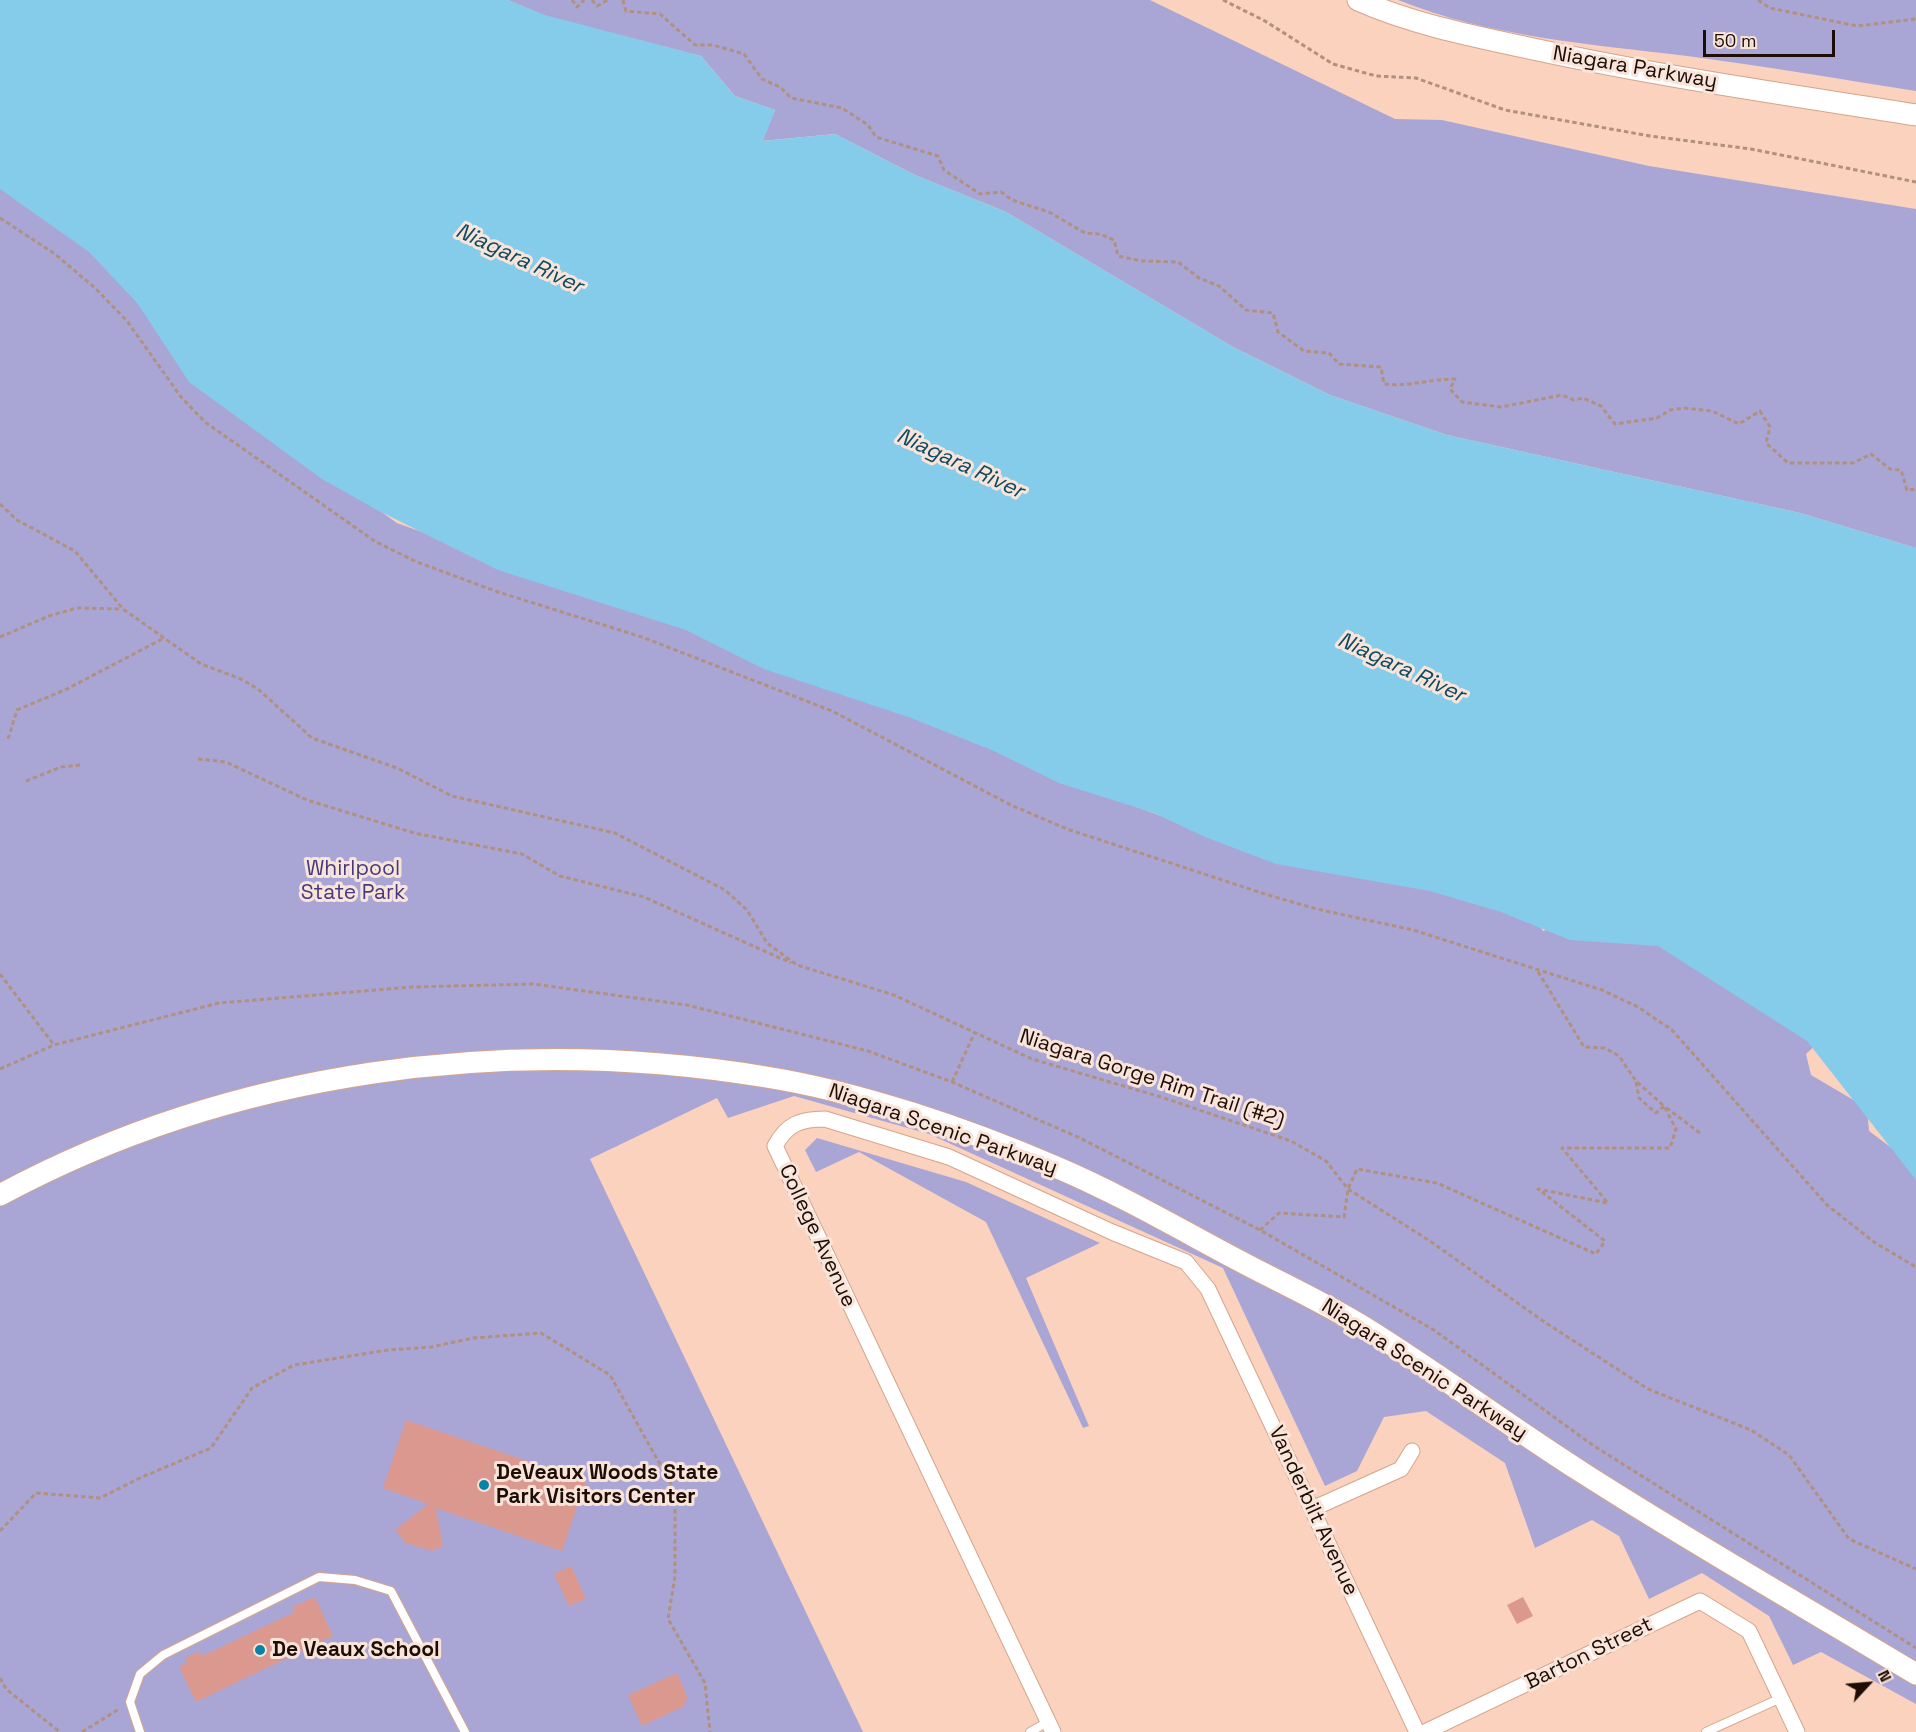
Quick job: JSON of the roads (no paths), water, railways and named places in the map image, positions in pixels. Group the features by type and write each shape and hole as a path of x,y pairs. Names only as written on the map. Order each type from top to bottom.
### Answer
{"main road":[{"name":"Niagara Parkway","path":"1358,0 1378,9 1485,39 1605,64 1916,115"},
{"name":"Niagara Scenic Parkway","path":"0,1195 111,1142 190,1113 258,1095 417,1066 489,1061 622,1063 767,1077 825,1090 900,1111 1058,1167 1351,1320 1584,1474 1916,1674"}],"street":[{"name":"College Avenue","path":"1051,1727 775,1146 782,1132 805,1119 825,1119 949,1157 1112,1232 1186,1262 1208,1289"},
{"name":"Vanderbilt Avenue","path":"1208,1289 1417,1732"},
{"path":"1312,1509 1401,1469 1412,1451"},
{"name":"Barton Street","path":"1425,1732 1700,1601 1749,1631 1781,1698"},
{"path":"1781,1698 1797,1732"}],"lane":[{"path":"140,1732 130,1702 140,1674 163,1654 319,1577 355,1580 391,1591 465,1732"},
{"path":"1706,1732 1781,1698"},
{"path":"1029,1732 1051,1727"}],"water":[{"name":"Niagara River","path":"0,0 508,0 545,15 701,56 735,96 775,110 763,141 835,134 915,175 1006,212 1233,347 1330,395 1447,435 1800,513 1916,548 1916,1180 1807,1041 1658,946 1570,940 1501,912 1430,891 1276,864 1205,837 1154,813 1059,783 994,751 911,718 764,669 686,630 498,570 377,510 322,479 189,382 138,304 89,252 0,189"}],"place":[{"name":"DeVeaux Woods State Park Visitors Center","path":"484,1485"},
{"name":"De Veaux School","path":"260,1650"}],"park label":[{"name":"Whirlpool State Park","path":"353,881"}]}
